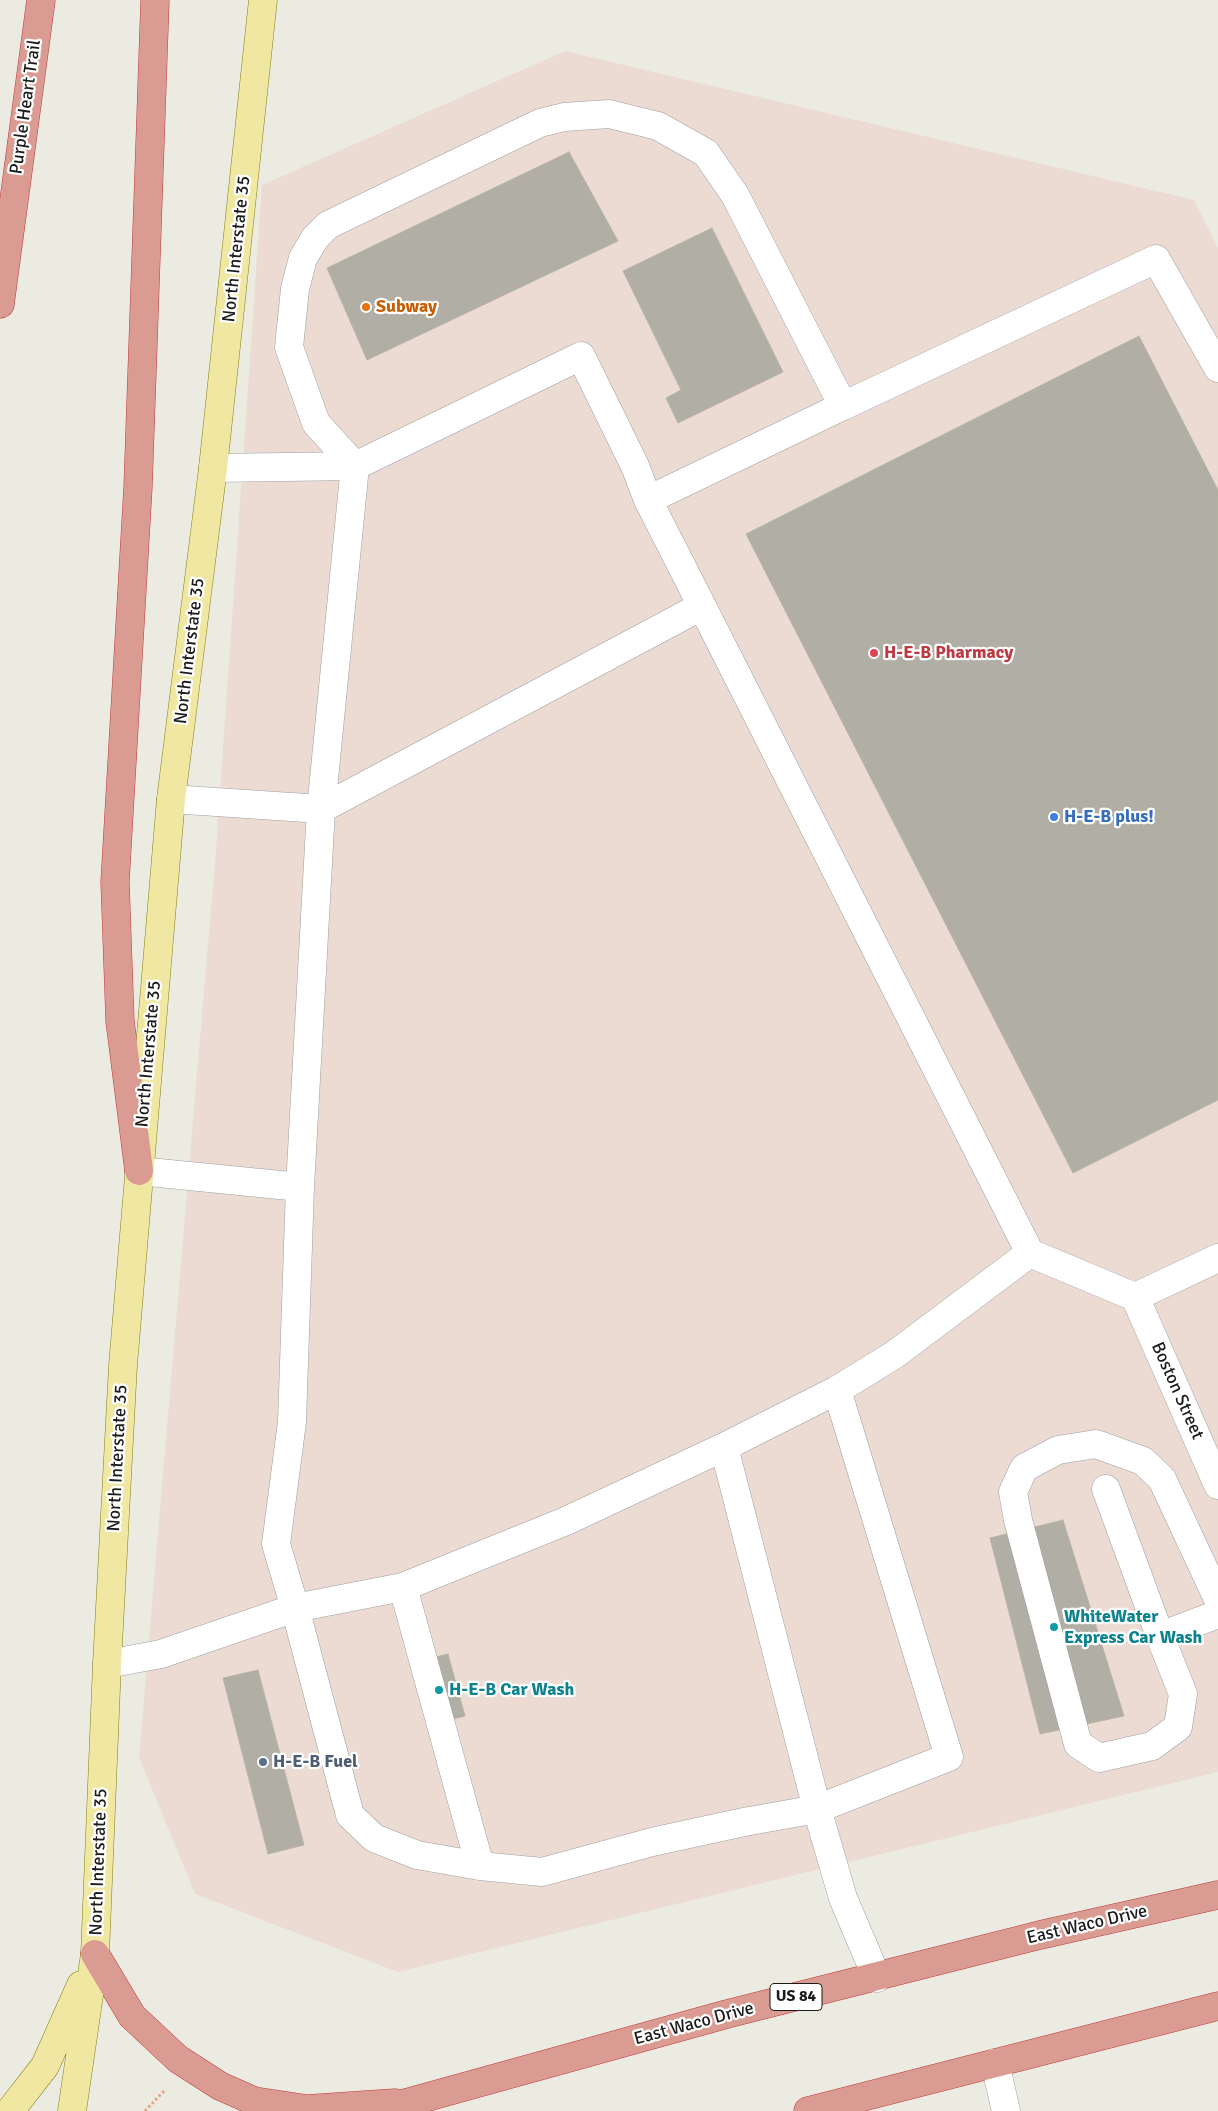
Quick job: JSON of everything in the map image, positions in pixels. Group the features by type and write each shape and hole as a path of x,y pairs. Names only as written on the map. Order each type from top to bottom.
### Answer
{"highway":[{"name":"Purple Heart Trail","path":"0,304 41,0"},
{"path":"139,1171 120,1021 115,882 138,487 155,0"},
{"name":"East Waco Drive","path":"376,2111 727,2014 877,1978 1040,1935 1218,1895"},
{"path":"95,1954 132,2016 178,2059 220,2086 254,2101 307,2109 406,2102"},
{"path":"808,2111 1218,2006"}],"main road":[{"name":"North Interstate 35","path":"72,2111 95,1954 107,1664 123,1365 171,799 213,468 263,0"},
{"path":"10,2111 45,2066 95,1954"}],"street":[{"path":"836,1390 949,1757 817,1809 661,1840 542,1872 480,1866 417,1855 374,1838 350,1815 296,1608 276,1544 292,1422 300,1187 321,809 355,466 316,423 289,347 297,281 303,258 314,238 328,225 540,124 564,117 608,114 658,126 706,153 735,196 842,406"},
{"path":"648,500 842,406 1156,259 1218,368"},
{"path":"213,468 355,466 581,356 635,466 648,500 1030,1253 1135,1297 1217,1262"},
{"path":"171,799 321,809 702,606"},
{"path":"139,1171 300,1187"},
{"path":"107,1664 161,1654 296,1608 403,1587 566,1521 724,1447 836,1390 894,1355 1030,1253"},
{"name":"Boston Street","path":"1135,1297 1218,1485"},
{"path":"1106,1489 1183,1694 1178,1727 1152,1746 1099,1758 1078,1744 1018,1520 1013,1492 1024,1468 1058,1450 1096,1444 1143,1461 1162,1479 1218,1599"},
{"path":"724,1447 817,1809 843,1898 877,1978"},
{"path":"403,1587 480,1866"},
{"path":"1160,1636 1218,1614"},
{"path":"995,2063 1006,2111"}],"path":[{"path":"145,2111 165,2089"}],"shaded area":[{"path":"565,51 1194,200 1218,248 1218,1772 398,1972 195,1894 139,1757 216,850 262,185"}],"building":[{"path":"569,152 618,241 367,360 327,268"},
{"path":"712,228 783,372 678,423 666,398 681,390 623,271"},
{"name":"H-E-B plus!","path":"1139,336 1218,490 1218,1100 1073,1173 746,534"},
{"name":"WhiteWater Express Car Wash","path":"1063,1520 1124,1716 1040,1734 990,1538"},
{"name":"H-E-B Car Wash","path":"448,1654 465,1716 430,1725 413,1663"},
{"name":"H-E-B Fuel","path":"258,1670 304,1845 268,1854 223,1678"}],"place":[{"name":"Subway","path":"366,307"},
{"name":"H-E-B Pharmacy","path":"874,653"},
{"name":"H-E-B plus!","path":"1054,817"},
{"name":"WhiteWater Express Car Wash","path":"1054,1627"},
{"name":"H-E-B Car Wash","path":"439,1690"},
{"name":"H-E-B Fuel","path":"263,1762"}]}
